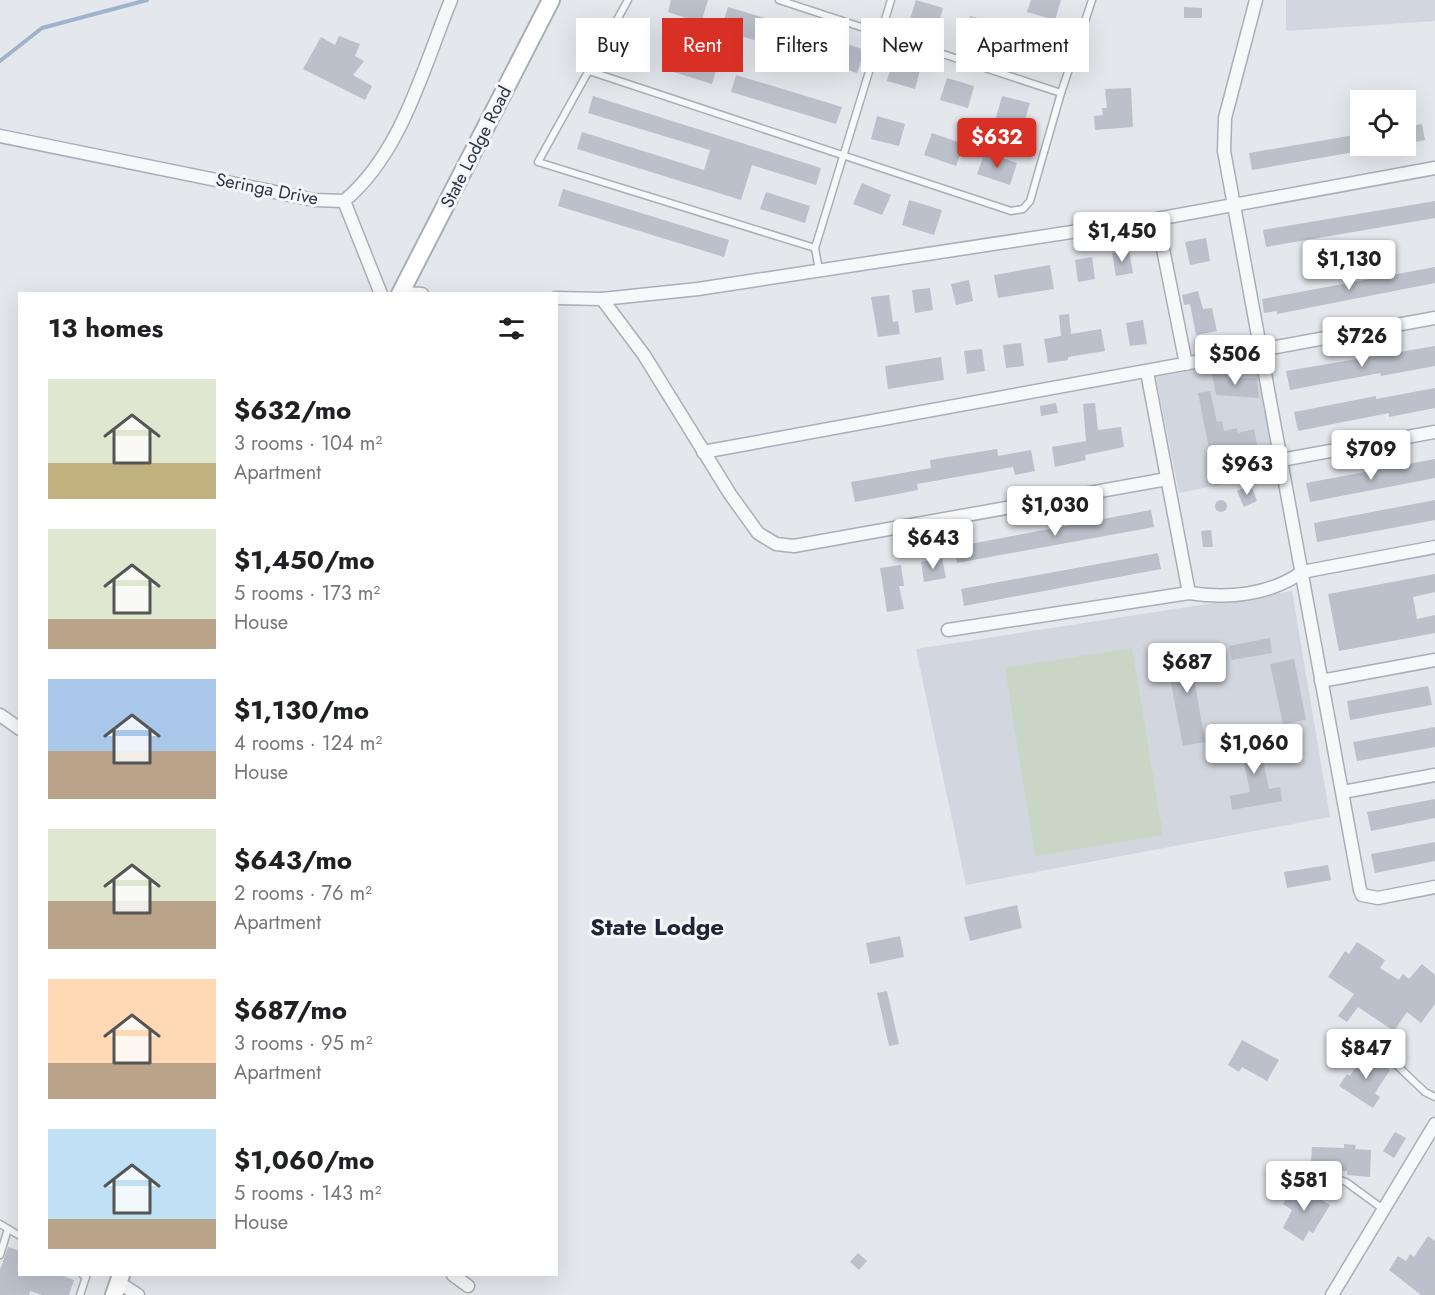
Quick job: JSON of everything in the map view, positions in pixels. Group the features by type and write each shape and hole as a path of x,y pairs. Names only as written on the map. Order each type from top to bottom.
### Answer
{"street":[{"name":"Seringa Drive","path":"0,136 314,200 344,201 360,188 390,144 451,0"},
{"name":"State Lodge Road","path":"401,292 551,0"},
{"path":"1256,0 1225,118 1224,151 1362,895 1378,898 1435,887"},
{"path":"558,298 602,299 698,289 1157,219 1435,168"},
{"path":"344,201 380,292"},
{"path":"1157,219 1186,364"},
{"path":"602,299 644,355 704,452 758,532 776,544 794,546 1167,479"},
{"path":"704,452 1435,318"},
{"path":"1147,372 1189,593"},
{"path":"1281,460 1435,432"},
{"path":"948,630 1189,593 1210,596 1242,595 1284,585 1302,572 1435,547"},
{"path":"1321,681 1435,660"},
{"path":"0,715 18,728"},
{"path":"1343,792 1435,775"},
{"path":"1332,1295 1435,1124"},
{"path":"454,1276 468,1286"},
{"path":"118,1284 138,1295"}],"lane":[{"path":"618,18 628,0"},
{"path":"779,0 861,28"},
{"path":"885,18 891,0"},
{"path":"592,72 843,153 1011,211 1023,209 1029,201 1060,93 1092,0"},
{"path":"944,55 1060,93"},
{"path":"588,72 538,162 816,248"},
{"path":"819,271 816,248 868,72"},
{"path":"1385,1054 1425,1092 1435,1096"},
{"path":"1319,1173 1346,1182 1383,1209"},
{"path":"0,1224 18,1235"},
{"path":"0,1256 8,1229"},
{"path":"80,1295 84,1276"}],"shaded area":[{"path":"1286,0 1435,0 1435,21 1286,31"},
{"path":"1257,359 1274,454 1259,477 1179,493 1156,377"},
{"path":"1292,591 1330,817 966,885 916,649"}],"green space":[{"path":"1132,648 1163,835 1035,856 1005,668"}],"building":[{"path":"671,0 708,0 703,18 686,18 668,12"},
{"path":"916,0 943,8 940,18 910,18"},
{"path":"1031,0 1061,0 1056,18 1027,12"},
{"path":"728,7 765,18 755,18 755,40 743,37 743,18 725,18"},
{"path":"1184,7 1202,8 1202,18 1184,18"},
{"path":"339,36 360,44 355,56 364,61 353,75 372,86 365,100 303,69 321,37 335,45"},
{"path":"849,45 861,49 861,62 857,73 849,70"},
{"path":"673,72 716,72 712,84"},
{"path":"889,72 919,72 915,89 887,81"},
{"path":"736,75 842,107 836,124 731,92"},
{"path":"947,78 974,86 968,108 940,100"},
{"path":"1131,88 1133,127 1095,130 1094,116 1103,115 1102,108 1107,108 1105,89"},
{"path":"593,96 821,168 816,185 752,165 741,200 577,149 582,132 704,170 710,150 588,113"},
{"path":"1002,96 1030,103 1023,126 996,118"},
{"path":"877,116 905,124 899,146 871,139"},
{"path":"1422,124 1425,140 1416,142 1416,125"},
{"path":"932,133 964,144 956,166 924,155"},
{"path":"1350,136 1350,153 1252,170 1249,153"},
{"path":"985,152 1017,163 1010,185 977,174"},
{"path":"862,183 891,195 882,215 853,204"},
{"path":"563,189 729,240 724,257 558,206"},
{"path":"766,192 810,206 805,223 760,209"},
{"path":"909,200 942,210 934,235 902,225"},
{"path":"1435,201 1435,218 1266,247 1263,230"},
{"path":"1206,238 1210,261 1190,265 1185,242"},
{"path":"1129,250 1133,273 1116,276 1112,253"},
{"path":"1092,257 1095,279 1078,282 1075,260"},
{"path":"1050,265 1054,289 998,298 994,275"},
{"path":"1435,267 1435,283 1277,314 1277,311 1264,313 1262,299"},
{"path":"969,280 973,301 956,305 951,284"},
{"path":"930,288 933,310 915,313 912,290"},
{"path":"1198,291 1203,309 1212,308 1217,331 1196,335 1190,304 1184,305 1182,295"},
{"path":"889,295 893,322 898,321 900,334 878,337 871,297"},
{"path":"1069,314 1071,334 1101,329 1105,351 1048,363 1044,339 1061,336 1059,315"},
{"path":"1143,320 1147,344 1130,346 1126,323"},
{"path":"1021,343 1024,366 1006,368 1003,345"},
{"path":"1435,346 1435,366 1381,376 1380,373 1290,390 1286,371"},
{"path":"982,349 985,371 967,374 964,351"},
{"path":"941,357 944,380 888,389 885,366"},
{"path":"1227,371 1228,378 1257,378 1259,398 1216,395 1212,374"},
{"path":"1435,388 1435,408 1389,417 1389,413 1298,431 1294,412 1376,396 1376,399"},
{"path":"1210,391 1217,422 1222,421 1224,431 1237,428 1238,433 1254,429 1258,449 1211,459 1198,393"},
{"path":"1056,403 1058,413 1041,416 1040,406"},
{"path":"1095,403 1098,430 1121,427 1124,447 1085,455 1086,460 1055,467 1052,447 1086,441 1083,404"},
{"path":"997,449 998,456 1031,450 1035,471 1015,475 1013,467 917,484 918,490 855,502 851,482 931,468 930,460"},
{"path":"1435,459 1435,478 1310,502 1306,483"},
{"path":"1251,485 1257,501 1244,507 1237,491"},
{"path":"1223,500 1227,506 1223,512 1219,512 1215,504"},
{"path":"1435,500 1435,520 1317,542 1314,523"},
{"path":"1151,510 1154,527 957,563 954,547"},
{"path":"1211,530 1213,547 1203,547 1201,531"},
{"path":"1158,553 1161,569 964,606 961,589"},
{"path":"942,558 946,578 924,582 921,562"},
{"path":"901,565 904,586 899,586 904,609 887,612 880,568"},
{"path":"1435,574 1435,592 1413,597 1417,619 1435,615 1435,633 1339,651 1328,594"},
{"path":"1270,638 1272,653 1232,660 1229,646"},
{"path":"1208,649 1210,662 1192,666 1205,742 1183,746 1166,657"},
{"path":"1294,659 1306,720 1283,724 1270,664"},
{"path":"1428,686 1432,705 1350,720 1347,701"},
{"path":"1435,727 1435,747 1357,761 1353,742"},
{"path":"1257,730 1269,789 1280,787 1282,801 1232,810 1230,796 1250,792 1238,733"},
{"path":"1435,799 1435,818 1371,831 1367,812"},
{"path":"1435,842 1435,861 1375,873 1371,854"},
{"path":"1328,865 1331,880 1287,888 1284,872"},
{"path":"1017,905 1022,928 970,941 964,917"},
{"path":"900,936 904,957 870,964 866,943"},
{"path":"1357,942 1385,960 1380,968 1399,980 1403,974 1409,979 1422,964 1435,975 1435,1004 1421,1023 1407,1012 1394,1031 1358,1007 1347,1022 1338,1016 1354,994 1328,977 1345,951 1349,954"},
{"path":"887,991 899,1044 889,1046 877,993"},
{"path":"1242,1040 1279,1060 1267,1081 1242,1067 1239,1072 1228,1065"},
{"path":"1365,1053 1390,1070 1375,1093 1380,1097 1373,1108 1339,1086 1347,1074 1350,1076"},
{"path":"1395,1132 1406,1138 1394,1158 1383,1151"},
{"path":"1344,1144 1356,1145 1355,1149 1371,1150 1370,1177 1347,1175 1347,1171 1326,1170 1323,1169 1323,1163 1311,1162 1312,1147 1344,1148"},
{"path":"1296,1184 1330,1205 1313,1233 1309,1231 1303,1241 1283,1228 1292,1210 1283,1204"},
{"path":"1428,1236 1435,1241 1435,1295 1421,1295 1389,1270 1398,1256 1406,1261 1410,1254 1414,1257"},
{"path":"8,1247 18,1250 18,1276 63,1276 74,1280 69,1295 42,1295 30,1291 29,1295 0,1295 0,1270"},
{"path":"858,1253 867,1261 859,1270 850,1262"}],"waterway":[{"path":"0,61 42,28 147,0"}],"district":[{"name":"State Lodge","path":"657,927"}]}
